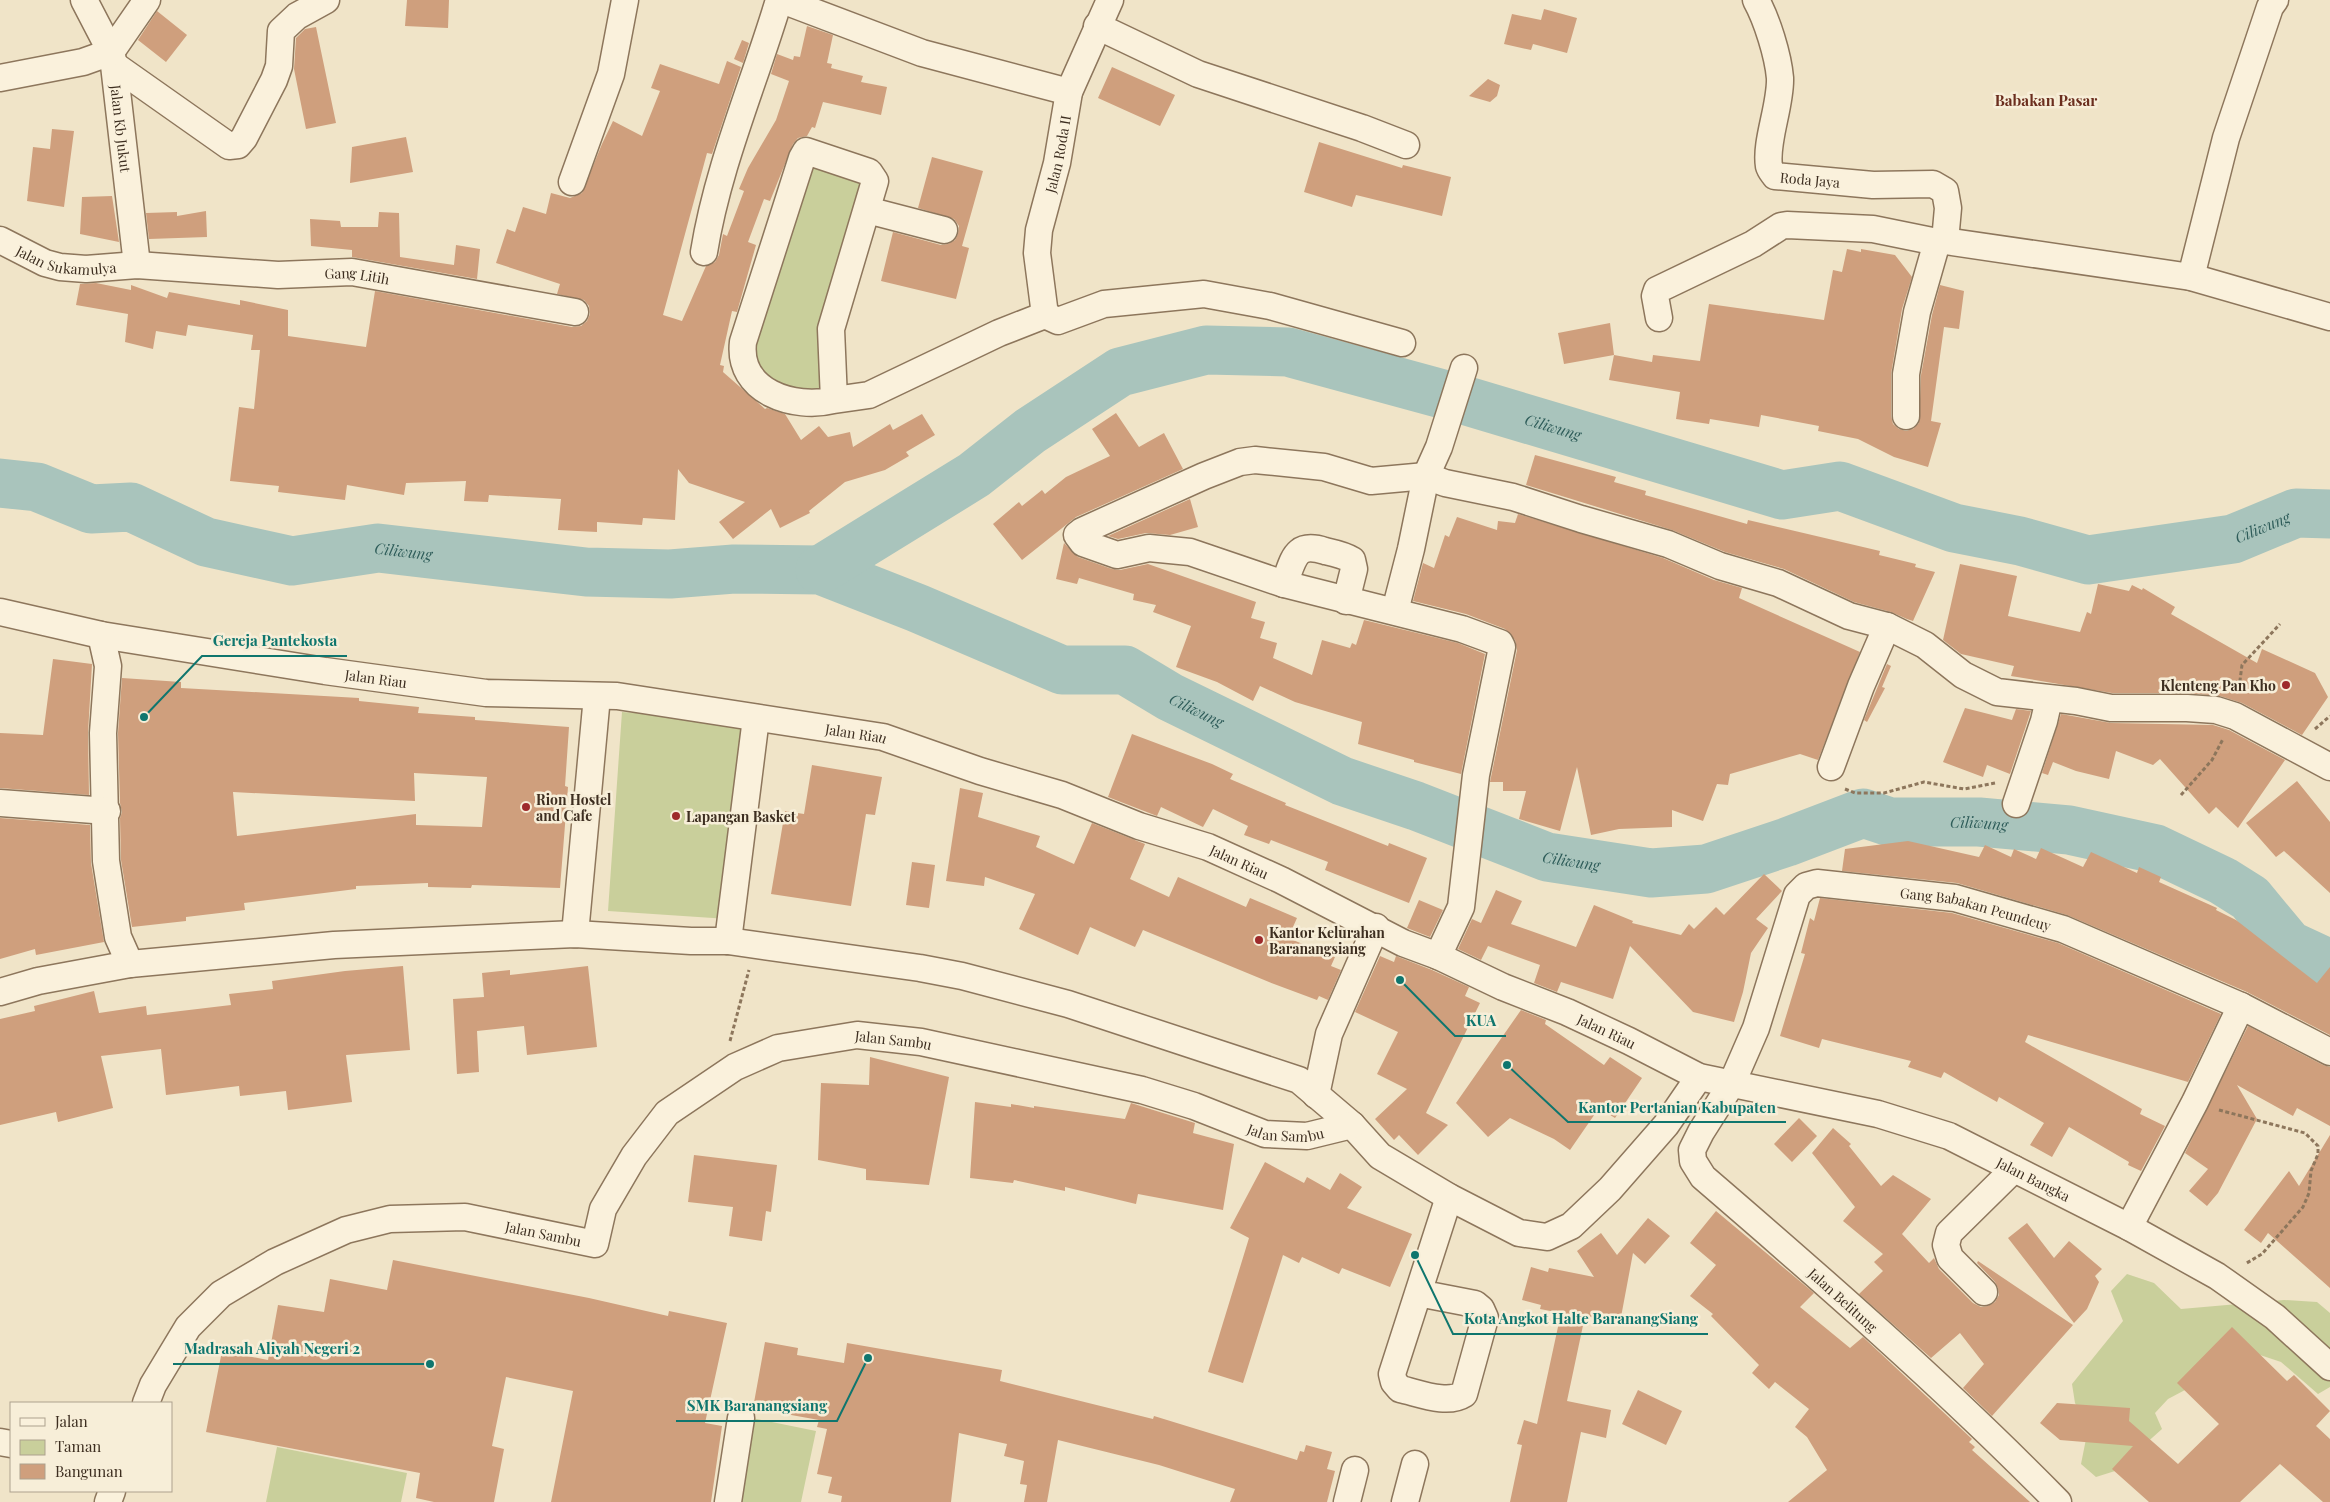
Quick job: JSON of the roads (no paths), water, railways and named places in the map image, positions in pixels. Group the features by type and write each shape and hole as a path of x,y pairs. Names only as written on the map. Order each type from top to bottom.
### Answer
{"street":[{"name":"Jalan Kb Jukut","path":"84,0 113,59 137,265"},
{"path":"113,59 148,0"},
{"path":"0,78 82,62 113,59 229,146 238,145 244,138 274,80 279,66 281,30 297,16 326,0"},
{"path":"572,182 611,74 626,0"},
{"path":"704,252 710,214 723,171 781,0 922,53 1069,92"},
{"name":"Jalan Roda II","path":"1045,315 1037,253 1039,230 1057,163 1069,92 1110,0"},
{"name":"Roda Jaya","path":"1756,0 1766,20 1778,62 1780,78 1780,94 1769,156 1770,169 1775,176 1873,185 1933,184 1945,191 1948,208 1941,241"},
{"path":"2191,277 2226,138 2270,7 2275,0"},
{"path":"1097,26 1198,74 1406,144"},
{"path":"834,400 831,329 868,210 875,180 872,175 806,151 802,158 743,342 742,353 746,371 759,387 782,398 820,404 869,395 999,333 1045,315 1058,321 1104,304 1204,294 1270,306 1402,344"},
{"path":"868,210 944,230"},
{"path":"1659,318 1655,296 1657,290 1754,244 1781,226 1873,229 1941,241 2191,277 2330,317"},
{"name":"Jalan Sukamulya","path":"0,240 45,263 60,267 86,269 137,265"},
{"path":"1906,416 1906,374 1917,312 1941,241"},
{"name":"Gang Litih","path":"137,265 278,275 352,272 575,312"},
{"path":"1395,611 1411,550 1426,476 1439,447 1464,368"},
{"path":"1438,956 1460,906 1476,775 1502,647 1497,641 1479,634 1395,611 1346,601 1284,584 1190,552 1149,548 1117,555 1083,543 1077,536 1082,530 1240,462 1269,460 1324,467 1371,481 1426,476 1445,483 1513,496 1581,519 1668,544 1720,566 1778,583 1850,616 1887,626 1925,645 1963,675 1997,692 2111,708 2206,709 2235,716 2330,767"},
{"path":"1284,584 1295,557 1300,550 1311,546 1352,560 1354,570 1346,601"},
{"name":"Jalan Riau","path":"0,612 100,634 325,670 486,693 623,697 884,737 980,771 1062,795 1139,826 1208,847 1281,880 1376,927 1403,943 1438,956 1503,987 1603,1028 1699,1077"},
{"path":"1830,767 1861,686 1887,626"},
{"path":"100,634 108,666 103,733 103,776 107,811 106,861 118,937 130,964"},
{"path":"575,934 597,696"},
{"path":"2016,804 2044,721 2049,700"},
{"path":"741,943 756,718"},
{"path":"0,803 107,811"},
{"name":"Gang Babakan Peundeuy","path":"1732,1083 1756,1028 1797,894 1806,886 1817,883 1955,898 2054,926 2241,1006 2330,1052"},
{"path":"1316,1095 1329,1034 1376,927"},
{"path":"0,992 38,981 130,964 334,945 575,934 741,943 920,968 1006,987 1068,1004 1277,1071 1299,1080 1352,1125 1380,1156 1449,1197 1519,1233 1547,1237 1571,1226 1610,1189 1666,1125 1699,1077"},
{"path":"2129,1227 2195,1102 2241,1006"},
{"name":"Jalan Sambu","path":"146,1402 153,1385 188,1327 221,1294 275,1262 346,1230 390,1219 465,1217 595,1244 603,1209 634,1156 667,1113 735,1067 778,1048 857,1035 921,1042 1142,1090 1194,1106 1265,1134 1306,1136 1352,1125"},
{"name":"Jalan Bangka","path":"1699,1077 1878,1114 1949,1136 2129,1227 2217,1276 2275,1317 2330,1367"},
{"name":"Jalan Belitung","path":"1732,1083 1692,1150 1693,1162 1703,1176 1915,1364 2007,1450 2058,1502"},
{"path":"1984,1292 1950,1258 1946,1245 1949,1233 2014,1169"},
{"path":"1418,1292 1449,1197"},
{"path":"728,1502 741,1418"},
{"path":"1405,1502 1414,1464"},
{"path":"1347,1502 1355,1470"}],"waterway":[{"name":"Ciliwung","path":"820,570 974,475 1030,431 1120,372 1206,350 1288,352 1457,398 1782,495 1840,486 1954,528 2020,541 2088,560 2233,539 2296,513 2330,514"},
{"name":"Ciliwung","path":"0,483 37,487 91,509 131,507 206,542 292,561 378,548 586,572 670,574 734,569 820,570 917,608 1062,670 1125,670 1170,697 1342,781 1416,806 1547,857 1651,873 1706,869 1787,842 1863,813 1890,822 1979,822 2069,830 2156,849 2223,881 2250,898 2289,945 2330,964"}],"place":[{"name":"Klenteng Pan Kho","path":"2286,685"},
{"name":"Gereja Pantekosta","path":"144,717"},
{"name":"Rion Hostel and Cafe","path":"526,807"},
{"name":"Lapangan Basket","path":"676,816"},
{"name":"Kantor Kelurahan Baranangsiang","path":"1259,940"},
{"name":"KUA","path":"1400,980"},
{"name":"Kantor Pertanian Kabupaten","path":"1507,1065"},
{"name":"Kota Angkot Halte BaranangSiang","path":"1415,1255"},
{"name":"SMK Baranangsiang","path":"868,1358"},
{"name":"Madrasah Aliyah Negeri 2","path":"430,1364"}],"district":[{"name":"Babakan Pasar","path":"2046,100"}]}
